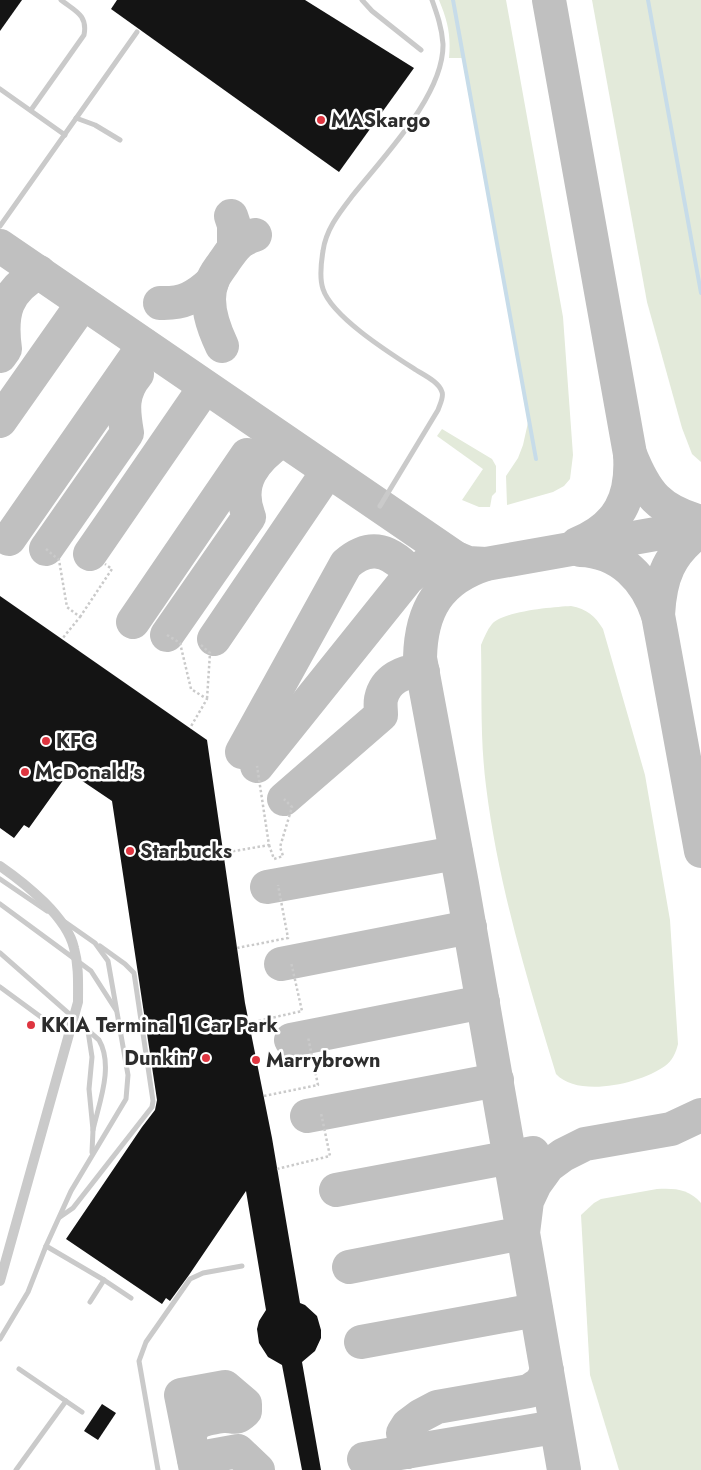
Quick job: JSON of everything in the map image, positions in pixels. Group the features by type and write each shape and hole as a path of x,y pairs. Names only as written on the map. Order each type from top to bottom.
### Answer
{"street":[{"path":"0,866 49,907 66,930 74,947 78,976 78,1002 49,1112 0,1281"}],"lane":[{"path":"30,110 84,35 86,26 82,16 60,0"},
{"path":"362,0 372,12 421,50"},
{"path":"380,506 438,410 442,390 434,382 390,354 343,317 323,289 320,273 323,248 335,219 407,127 427,98 439,68 443,45 440,22 432,0"},
{"path":"0,226 138,32"},
{"path":"0,89 65,135"},
{"path":"76,118 95,125 120,140"},
{"path":"0,879 125,964 134,973 152,1092 152,1107 73,1208 59,1217"},
{"path":"0,904 91,971 117,1012"},
{"path":"0,1339 28,1292 71,1191 126,1100 128,1075 108,960 95,943"},
{"path":"0,954 99,1040 103,1047 106,1068 93,1130"},
{"path":"0,987 45,1020 46,1028"},
{"path":"88,1031 92,1057 89,1088 93,1130 92,1154"},
{"path":"46,1246 132,1298"},
{"path":"158,1470 139,1361 146,1342 180,1290 190,1279 203,1273 242,1266"},
{"path":"90,1302 104,1280"},
{"path":"19,1369 82,1412"},
{"path":"16,1470 66,1401"}],"path":[{"path":"46,549 59,560 67,607 80,617"},
{"path":"62,639 80,617 112,569 105,564"},
{"path":"167,636 180,643 191,689 207,698"},
{"path":"190,728 207,698 210,654 201,646"},
{"path":"257,766 269,845 274,859 283,856 280,847 292,807 284,799"},
{"path":"223,853 269,845"},
{"path":"237,948 288,938 278,885"},
{"path":"249,1024 302,1011 291,962"},
{"path":"264,1096 318,1085 308,1037"},
{"path":"277,1168 330,1156 320,1113"}],"green space":[{"path":"439,0 506,0 563,317 573,455 570,479 564,486 553,492 507,505 506,476 518,458 529,418 464,58 449,58 450,42 448,29"},
{"path":"592,0 701,0 701,462 692,454 682,428 647,302"},
{"path":"442,429 492,459 496,466 496,492 492,496 490,507 479,507 462,500 483,469 437,436"},
{"path":"571,606 582,609 590,614 603,629 645,775 670,920 678,1044 670,1062 654,1072 625,1083 594,1087 566,1081 556,1074 524,967 506,895 491,823 483,751 481,645 492,624 507,616 518,613"},
{"path":"657,1189 681,1190 692,1195 701,1203 701,1470 619,1470 590,1375 581,1215 601,1199"}],"building":[{"path":"0,0 22,0 0,31"},
{"name":"MASkargo","path":"117,0 305,0 414,68 339,172 111,9"},
{"path":"0,596 207,740 245,1003 272,1138 300,1303 317,1316 321,1330 321,1338 315,1351 302,1362 321,1470 302,1470 282,1365 268,1357 259,1343 257,1329 259,1321 266,1310 246,1191 170,1301 166,1298 162,1304 66,1239 155,1110 157,1100 112,801 69,772 29,828 24,825 14,838 0,828"},
{"path":"102,1404 116,1413 98,1440 84,1431"}],"waterway":[{"path":"453,0 536,459"},
{"path":"648,0 701,293"}],"taxiway":[{"path":"549,0 630,454 648,490 664,506 674,512 701,522"},
{"path":"231,216 234,225 234,246"},
{"path":"222,346 209,306 212,282 237,245 255,235"},
{"path":"0,246 456,558 468,563 486,564"},
{"path":"0,356 5,349 5,313 12,295 28,279 39,272"},
{"path":"160,303 182,301 200,292 212,282"},
{"path":"0,421 83,303"},
{"path":"9,539 144,345"},
{"path":"46,549 127,433 125,417 126,395 137,374"},
{"path":"90,554 205,387"},
{"path":"167,635 249,517 244,493 250,472 263,455 282,440"},
{"path":"577,544 603,529 613,520 620,509 626,497 629,484 630,454"},
{"path":"133,622 247,455"},
{"path":"214,639 328,471"},
{"path":"349,1267 523,1233 420,658 424,625 429,611 436,599 456,578 486,564 701,526"},
{"path":"701,530 681,548 668,567 661,589 658,615 701,851"},
{"path":"580,550 607,556 630,569 646,590 658,615"},
{"path":"242,752 346,564 361,554 376,552 390,556 405,567"},
{"path":"257,766 407,579 429,563 441,559 456,558"},
{"path":"284,799 381,715 383,692 391,681 409,672 423,672"},
{"path":"267,887 456,853"},
{"path":"281,964 470,927"},
{"path":"291,1040 483,1002"},
{"path":"307,1116 497,1080"},
{"path":"564,1470 523,1233 527,1201 535,1184 548,1166 563,1155 585,1144 671,1129 701,1115"},
{"path":"336,1190 533,1153"},
{"path":"361,1342 536,1310"},
{"path":"407,1452 403,1433 408,1425 420,1416 437,1407 529,1391 541,1383 547,1371"},
{"path":"189,1435 190,1434 195,1425 198,1422 208,1418 239,1416 245,1411 245,1404 225,1387 181,1395 196,1470"},
{"path":"364,1459 555,1427"},
{"path":"194,1459 238,1451 258,1470"}],"place":[{"name":"MASkargo","path":"321,120"},
{"name":"KFC","path":"46,741"},
{"name":"McDonald's","path":"25,772"},
{"name":"Starbucks","path":"130,851"},
{"name":"KKIA Terminal 1 Car Park","path":"31,1025"},
{"name":"Dunkin'","path":"206,1058"},
{"name":"Marrybrown","path":"256,1060"}]}
